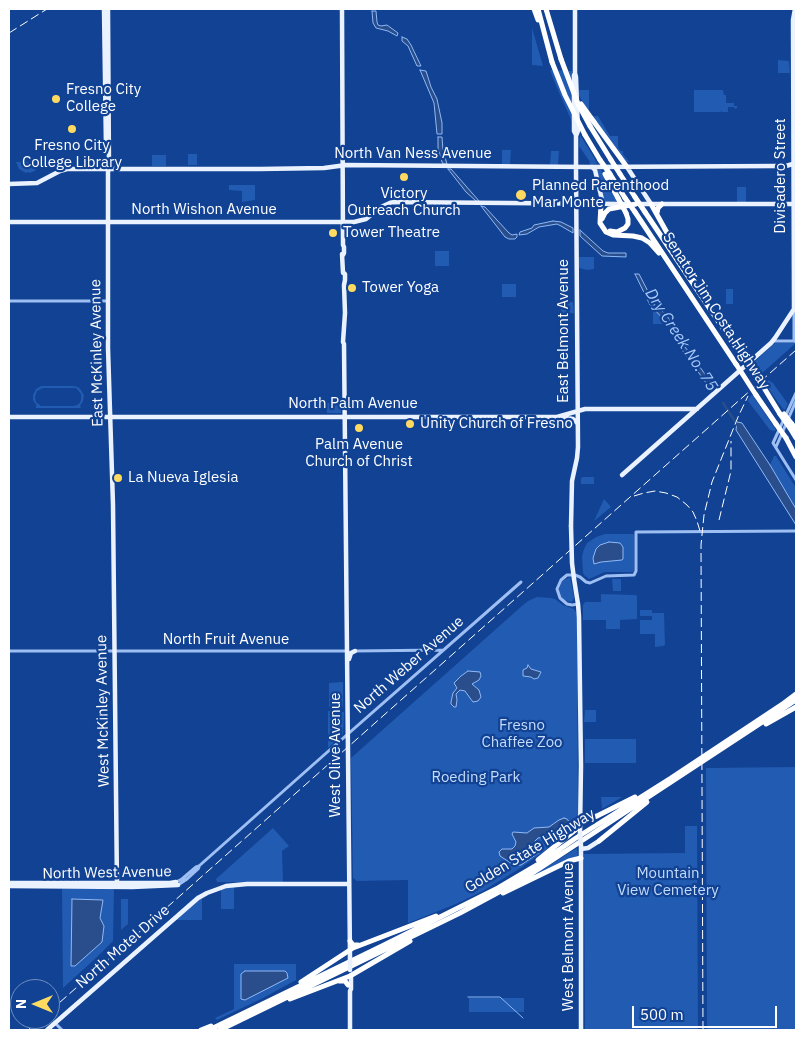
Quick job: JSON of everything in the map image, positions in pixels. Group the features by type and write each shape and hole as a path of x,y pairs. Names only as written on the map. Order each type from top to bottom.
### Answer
{"highway":[{"path":"534,9 546,40"},
{"name":"Senator Jim Costa Highway","path":"538,9 552,62 565,95 599,160 786,438 796,456"},
{"name":"Senator Jim Costa Highway","path":"546,9 561,59 578,104 645,212 683,265 702,297 791,426"},
{"path":"592,124 627,166"},
{"path":"602,204 602,220 607,230 620,232 624,230 628,224 628,219 608,174"},
{"path":"602,204 600,222 605,231 613,235 645,239 669,266"},
{"path":"602,220 605,213 610,209 636,204"},
{"path":"651,204 683,265"},
{"path":"658,216 658,208 662,204"},
{"path":"791,426 796,431"},
{"path":"791,426 796,438"},
{"name":"Golden State Highway","path":"209,1030 472,902 514,879 671,778 796,692"},
{"name":"Golden State Highway","path":"220,1030 460,913 542,867 796,700"},
{"path":"748,732 796,707"},
{"path":"514,879 554,848 581,823 671,778"},
{"path":"599,841 668,784"},
{"path":"460,913 581,858"},
{"path":"573,860 576,860 581,865"},
{"path":"270,1001 358,945 472,902"},
{"path":"224,1030 276,1005 339,981 430,928"},
{"path":"350,941 358,945"},
{"path":"339,981 345,981 349,988"},
{"path":"201,1030 234,1018"}],"main road":[{"name":"East McKinley Avenue","path":"106,9 106,22 108,24 108,301 113,534"},
{"name":"East McKinley Avenue","path":"106,9 105,99 108,170"},
{"name":"West Olive Avenue","path":"342,9 343,272 345,274 342,313 344,315 350,884 350,973 348,979 350,1030"},
{"name":"East Belmont Avenue","path":"571,526 571,484 577,454 578,423 576,136 578,131 575,73 575,9"},
{"name":"Divisadero Street","path":"795,9 795,309"},
{"path":"105,99 108,111"},
{"name":"North Van Ness Avenue","path":"9,184 35,183 63,170 324,168 343,165 778,166 795,163"},
{"path":"627,166 651,204"},
{"path":"592,167 595,170 602,204"},
{"name":"North Wishon Avenue","path":"9,222 356,222 366,220 381,207 392,202 576,204"},
{"path":"576,204 795,203"},
{"path":"622,475 773,341 795,309"},
{"name":"North Palm Avenue","path":"9,417 557,417 577,410 587,409 697,409"},
{"path":"557,417 573,419 578,423"},
{"name":"West Belmont Avenue","path":"571,526 572,568 578,604 580,650 581,1030"},
{"name":"West McKinley Avenue","path":"113,534 117,885"},
{"path":"347,665 350,655 355,651"},
{"path":"581,847 588,848 599,841"},
{"name":"North West Avenue","path":"117,885 138,887 177,883"},
{"name":"North West Avenue","path":"9,884 153,885 177,883"},
{"name":"North Motel Drive","path":"60,1018 198,898 218,888 247,884 350,884"}],"street":[{"path":"9,301 108,301"},
{"name":"Divisadero Street","path":"795,309 795,341"},
{"path":"773,341 795,341"},
{"path":"796,393 794,403 776,447 796,480"},
{"path":"578,604 570,605 562,601 558,592 558,585 562,578 571,575 578,576 586,582 592,582 606,576 633,576 636,571 636,532 796,531"},
{"name":"North Weber Avenue","path":"177,883 199,866 521,582"},
{"name":"North Fruit Avenue","path":"9,651 444,650"}],"green space":[{"path":"532,28 539,52 543,66 532,65"},
{"path":"778,60 789,61 790,73 778,73"},
{"path":"550,70 572,71 572,122 555,83"},
{"path":"580,90 589,90 589,113 578,94"},
{"path":"694,90 723,90 724,95 726,95 726,103 734,103 734,106 737,106 737,108 728,107 728,112 722,112 721,110 721,112 694,112"},
{"path":"591,116 598,116 610,136 618,136 618,148 623,151 623,154 630,163 625,161"},
{"path":"580,135 597,164 589,165 590,162 579,146"},
{"path":"502,150 511,150 510,165 502,165"},
{"path":"551,151 559,151 558,165 550,165"},
{"path":"188,154 197,154 197,165 188,165"},
{"path":"152,155 166,155 166,166 152,166"},
{"path":"16,162 40,163 35,171 26,173 19,169"},
{"path":"597,170 601,170 618,201 605,202"},
{"path":"229,185 255,185 255,200 242,202 242,191 229,190"},
{"path":"737,187 746,187 746,202 737,202"},
{"path":"435,251 449,251 449,266 435,266"},
{"path":"579,257 594,257 594,269 579,268"},
{"path":"502,284 516,284 516,297 502,297"},
{"path":"726,289 733,289 733,304 726,304"},
{"path":"561,302 573,302 574,313 561,313"},
{"path":"653,310 655,310 667,324 653,324"},
{"path":"775,343 796,343 761,374 753,363"},
{"path":"768,380 773,383 788,404 785,410 765,384"},
{"path":"41,386 78,387 84,395 81,408 36,408 33,395 36,389","holes":["43,388 76,388 81,394 81,400 79,404 74,406 41,406 36,402 37,391"]},
{"path":"751,395 776,430 770,430 748,401"},
{"path":"326,403 341,403 341,413 327,413"},
{"path":"774,456 776,456 796,488 796,509 770,465"},
{"path":"594,477 594,484 581,484 581,478"},
{"path":"604,499 611,507 594,521"},
{"path":"605,534 634,535 634,570 633,572 605,572 589,579 583,572 582,556 584,549 587,543"},
{"path":"570,577 574,597 571,602 564,600 559,594 562,581"},
{"path":"612,579 621,579 621,591 613,591"},
{"path":"601,594 637,596 637,619 620,620 620,629 606,629 606,620 583,620 583,605 585,602 601,602"},
{"name":"Roeding Park","path":"537,597 555,599 563,605 574,609 577,614 577,820 567,832 543,852 483,891 408,923 408,880 357,881 353,878 351,758 523,605"},
{"path":"640,610 664,613 665,645 655,647 655,634 640,634 640,620 652,620 652,616 640,616"},
{"path":"343,682 343,706 329,707 329,683"},
{"path":"585,710 596,710 596,722 584,722"},
{"path":"328,711 344,712 343,734 328,748"},
{"path":"585,739 636,739 636,763 585,763"},
{"path":"796,767 796,1030 707,1030 706,768"},
{"path":"601,797 622,797 602,809"},
{"name":"Mountain View Cemetery","path":"685,826 697,826 698,1030 585,1030 584,854 685,853"},
{"path":"273,828 289,846 282,851 283,882 217,882 216,879"},
{"path":"577,848 578,858 521,883"},
{"path":"221,887 234,887 234,909 221,909"},
{"path":"62,889 114,890 113,941 63,988"},
{"path":"202,894 202,920 176,920 176,914 197,895"},
{"path":"121,899 128,899 128,924 121,930"},
{"path":"234,964 296,964 296,980 217,1020 215,1018 234,1009"},
{"path":"469,998 524,998 524,1012 469,1012"}],"shaded area":[{"path":"372,11 376,11 378,25 387,25 398,33 397,36 376,28 373,23"},
{"path":"402,37 407,39 411,45 421,66 417,66 408,46 402,41"},
{"path":"420,70 426,71 437,99 442,123 442,134 437,134 434,103"},
{"path":"438,137 442,137 447,164 442,162 438,148"},
{"path":"448,169 451,169 480,202 476,201 466,192"},
{"path":"481,206 485,207 509,233 512,235 517,234 517,237 509,239 505,237"},
{"path":"553,221 561,222 573,228 573,233 557,224 539,227 527,234 519,235 520,232 532,228 534,225"},
{"path":"580,230 603,251 608,253 626,253 626,257 602,256 580,236"},
{"path":"635,274 639,274 655,305 650,305"},
{"path":"655,310 661,310 667,316 674,326 679,339 675,339 671,328"},
{"path":"677,343 682,343 697,363 715,388 712,391"},
{"path":"737,422 742,423 796,509 796,525 736,430"},
{"path":"609,542 620,543 623,547 623,559 594,564 593,558 596,549 600,545"},
{"path":"528,665 531,669 541,672 538,678 534,679 523,676 523,670"},
{"path":"468,671 480,672 479,680 472,684 479,690 481,697 478,701 473,702 465,691 460,690 456,694 456,707 454,707 451,702 453,693 457,688 454,683"},
{"path":"564,818 570,823 569,828 561,834 538,838 534,846 540,852 521,865 514,865 500,856 499,852 502,849 512,849 515,846 516,842 512,834 513,832 527,833 534,828 549,827"},
{"path":"72,899 103,900 100,918 104,926 102,942 75,966 71,966"},
{"path":"245,971 285,971 288,978 245,1000 241,999 241,974"}],"waterway":[{"name":"Dry Creek No. 75","path":"723,403 738,426"},
{"path":"468,997 500,997 523,1018"}],"railway":[{"path":"9,33 47,9"},
{"path":"60,1002 796,350"},
{"path":"703,1030 701,545 704,515 712,482 748,396"},
{"path":"719,520 731,471 731,441"},
{"path":"634,496 655,491 677,497 693,512 700,531"}],"place":[{"name":"Fresno City College","path":"56,99"},
{"name":"Fresno City College Library","path":"72,129"},
{"name":"Victory Outreach Church","path":"404,177"},
{"name":"Planned Parenthood Mar Monte","path":"521,195"},
{"name":"Tower Theatre","path":"333,233"},
{"name":"Tower Yoga","path":"352,288"},
{"name":"Unity Church of Fresno","path":"410,424"},
{"name":"Palm Avenue Church of Christ","path":"359,428"},
{"name":"La Nueva Iglesia","path":"118,478"}],"park label":[{"name":"Fresno Chaffee Zoo","path":"522,734"}]}
